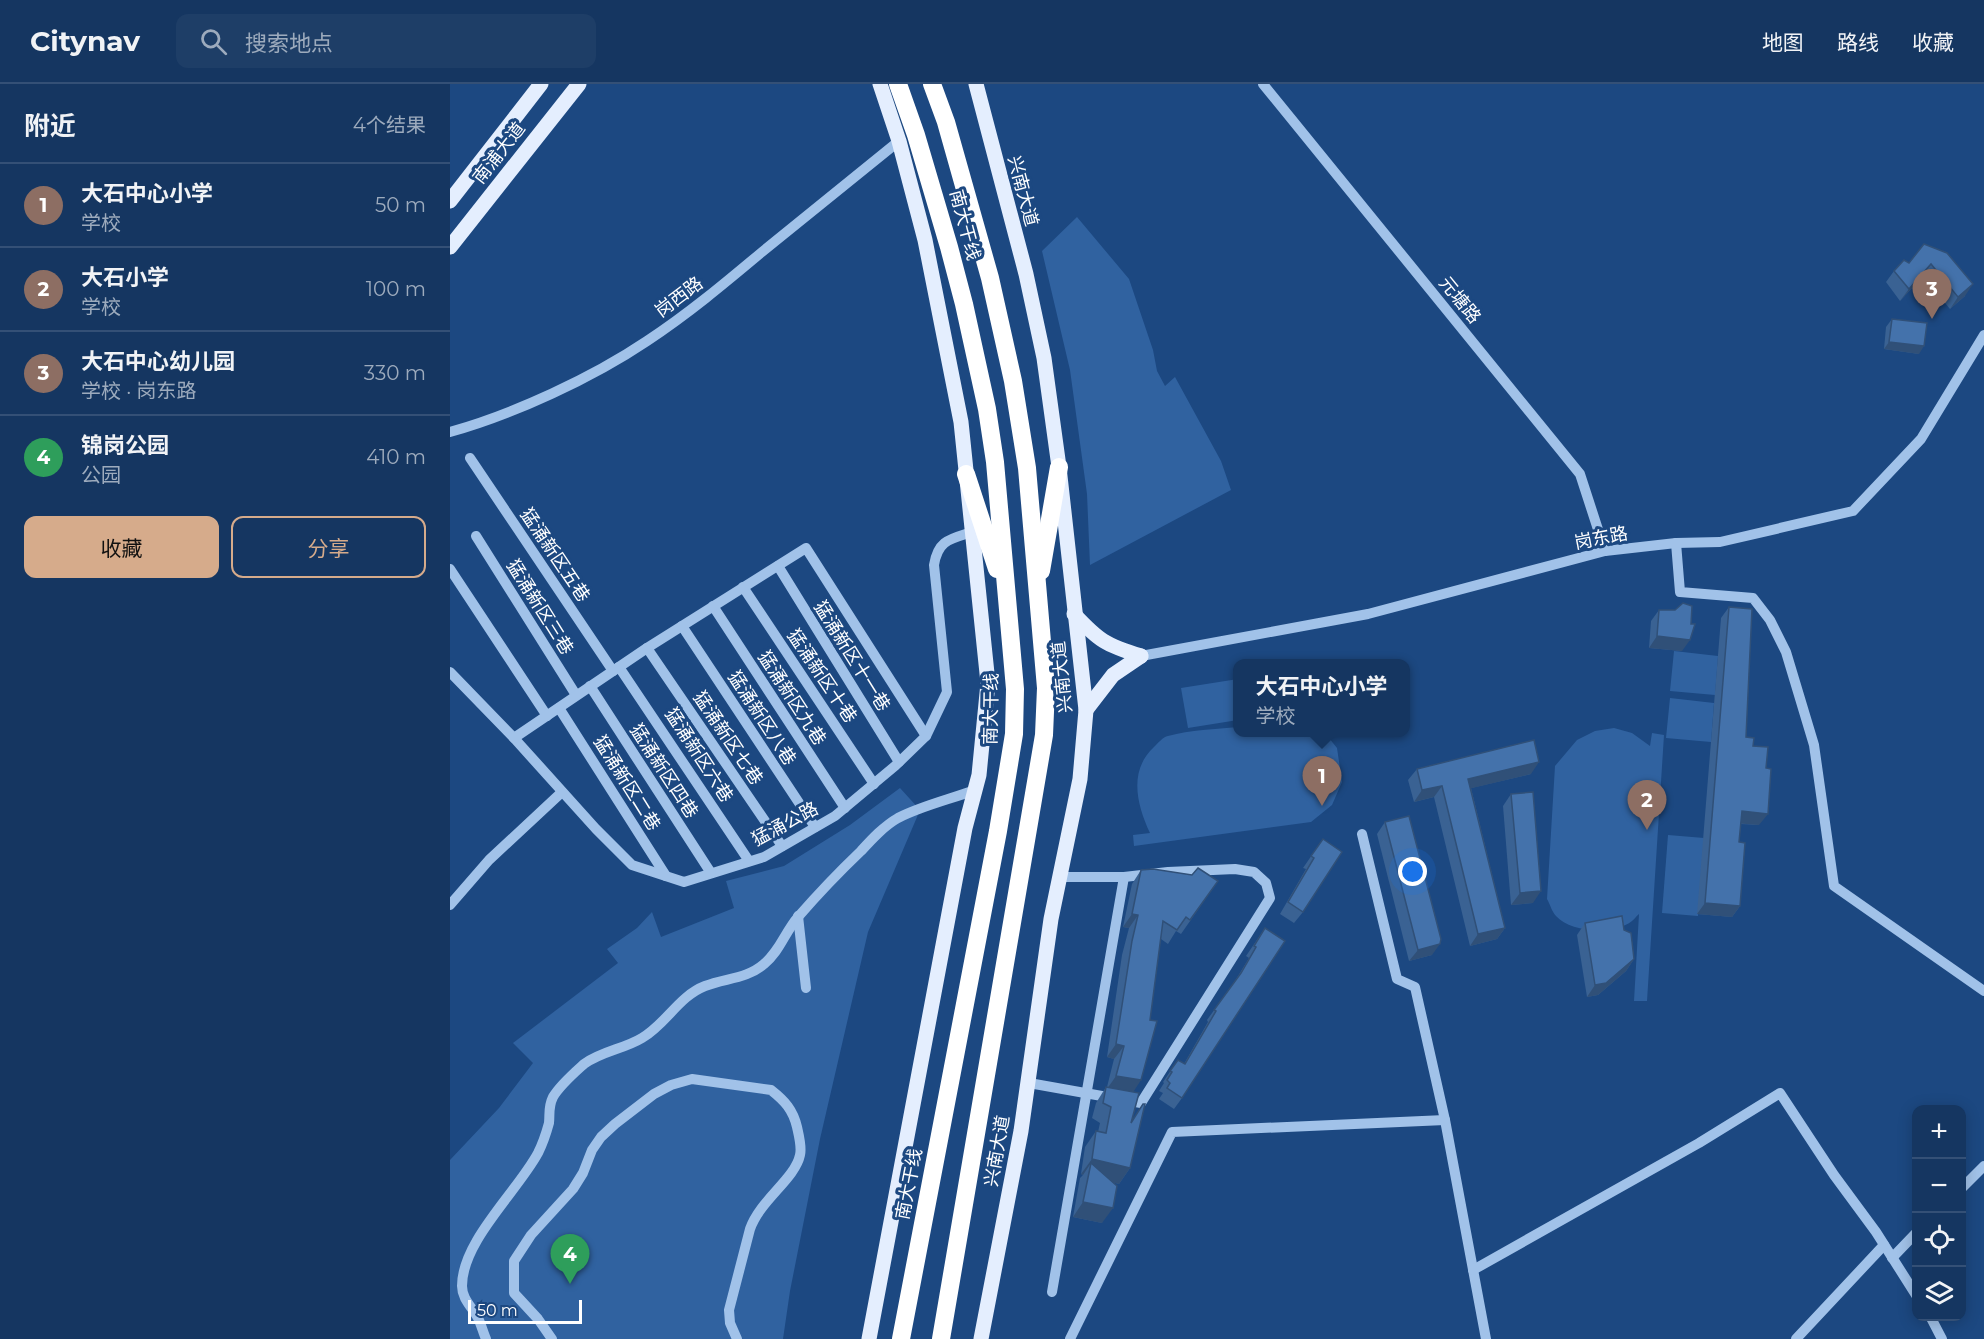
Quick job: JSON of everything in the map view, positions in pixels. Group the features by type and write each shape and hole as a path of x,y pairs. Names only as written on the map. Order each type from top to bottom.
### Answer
{"highway":[{"name":"南大干线","path":"898,84 933,189 964,304 987,409 995,462 1015,689 1014,734 998,831 901,1339"},
{"name":"南大干线","path":"932,84 963,179 990,278 1013,381 1027,468 1046,688 1044,735 941,1339"},
{"path":"1037,596 1059,467"},
{"path":"966,474 1007,600"}],"main road":[{"name":"南浦大道","path":"450,201 542,84"},
{"name":"南浦大道","path":"450,247 579,84"},
{"name":"兴南大道","path":"976,84 1026,274 1044,358 1059,467 1086,710 1080,779 1046,950 1029,1083 981,1339"},
{"path":"869,1339 963,839 979,775 988,683 961,422 925,240 899,141 882,91"},
{"path":"1074,614 1093,634 1111,646 1141,656"},
{"path":"1086,710 1113,675 1141,656"}],"street":[{"name":"元塘路","path":"1263,84 1580,474 1605,551"},
{"name":"岗西路","path":"450,432 472,426 536,400 591,374 646,342 693,309 899,141"},
{"name":"岗东路","path":"1141,656 1368,614 1605,551 1676,543 1720,542 1853,511 1921,439 1984,335"},
{"name":"猛涌新区五巷","path":"470,458 616,669"},
{"name":"猛涌公路","path":"450,672 632,865 684,882 764,857 835,816 926,736 947,692 934,566 936,552 948,539 972,532"},
{"name":"猛涌新区三巷","path":"476,536 576,695"},
{"path":"1676,543 1680,592 1753,598 1770,620 1786,652 1814,745 1834,886 1984,992"},
{"path":"514,738 647,648 806,548 926,736"},
{"name":"猛涌新区十一巷","path":"778,566 899,762"},
{"path":"450,569 547,716"},
{"name":"猛涌新区十巷","path":"743,586 874,783"},
{"name":"猛涌新区九巷","path":"712,606 845,808"},
{"name":"猛涌新区八巷","path":"682,626 815,828"},
{"name":"猛涌新区七巷","path":"647,648 782,846"},
{"name":"猛涌新区六巷","path":"616,669 749,861"},
{"name":"猛涌新区四巷","path":"590,686 711,873"},
{"name":"猛涌新区二巷","path":"560,708 666,876"},
{"path":"486,1339 478,1319 464,1297 462,1286 465,1266 474,1245 534,1161 544,1141 549,1120 548,1112 554,1097 586,1063 642,1038 694,992 704,986 745,976 763,966 774,955 798,916 885,826 899,818 975,790"},
{"path":"450,905 489,860 562,792"},
{"path":"1362,834 1397,979 1415,987 1445,1120 1486,1339"},
{"path":"1029,1083 1141,1102 1270,898 1266,883 1254,872 1236,869 1168,872 1124,877 1060,877"},
{"path":"1052,1292 1124,877"},
{"path":"798,916 806,988"},
{"path":"552,1339 548,1331 514,1293 514,1261 531,1235 573,1189 601,1137 654,1094 671,1085 692,1079 771,1090 782,1098 793,1111 799,1136 800,1156 792,1170 754,1216 750,1229 729,1310 730,1323 737,1339"},
{"path":"1473,1270 1699,1143 1780,1093 1912,1288"},
{"path":"1070,1339 1172,1132 1445,1120"},
{"path":"1966,1184 1984,1166"},
{"path":"1892,1258 1912,1238"},
{"path":"1796,1339 1884,1245"},
{"path":"1932,1321 1942,1339"}],"shaded area":[{"path":"1077,217 1129,279 1153,350 1157,371 1165,386 1175,377 1221,461 1231,490 1090,565 1087,494 1070,370 1042,251"},
{"path":"1674,651 1718,656 1715,695 1670,691"},
{"path":"1233,680 1233,721 1188,728 1181,688"},
{"path":"1670,698 1714,703 1711,742 1666,738"},
{"path":"1233,727 1233,737 1328,737 1337,748 1342,782 1332,805 1311,822 1134,846 1133,835 1150,833 1141,811 1137,788 1138,777 1146,756 1168,736"},
{"path":"1614,728 1632,733 1650,746 1652,733 1664,735 1647,1001 1634,1001 1639,914 1624,926 1615,929 1582,929 1563,922 1556,916 1547,899 1555,766 1577,740 1595,731"},
{"path":"900,788 920,810 868,932 820,1139 790,1291 783,1339 450,1339 450,1160 499,1108 533,1063 513,1043 618,963 607,949 637,928 652,912 661,937 734,908 726,881 784,866 850,825"},
{"path":"1668,835 1704,838 1698,916 1662,913"}],"building":[{"path":"1924,244 1947,253 1973,284 1958,297 1931,264 1909,289 1894,271 1904,260 1909,263"},
{"path":"1892,319 1927,323 1924,346 1889,342"},
{"path":"1683,603 1692,606 1691,624 1695,624 1690,640 1657,636 1659,610 1675,610"},
{"path":"1729,607 1752,609 1746,737 1754,738 1753,746 1768,747 1766,768 1771,769 1768,814 1742,811 1739,842 1745,843 1740,906 1705,903"},
{"path":"1534,740 1539,762 1468,779 1505,928 1478,934 1442,786 1422,790 1417,769"},
{"path":"1533,792 1541,891 1520,893 1511,794"},
{"path":"1409,816 1441,939 1440,944 1418,950 1385,822"},
{"path":"1323,839 1342,852 1303,912 1288,902 1314,858 1311,856"},
{"path":"1198,868 1218,881 1190,920 1186,917 1177,930 1163,921 1150,1020 1157,1021 1141,1080 1116,1076 1124,1046 1116,1044 1138,915 1132,914 1141,870 1153,869 1192,875"},
{"path":"1622,916 1624,930 1631,933 1634,959 1606,983 1595,985 1585,923"},
{"path":"1265,928 1285,941 1182,1098 1167,1088 1170,1083 1167,1080 1172,1072 1170,1071 1178,1060 1185,1064 1216,1011 1214,1010 1241,973"},
{"path":"1106,1087 1139,1093 1131,1123 1145,1104 1130,1168 1092,1159 1096,1131 1106,1133 1111,1107 1103,1103"},
{"path":"1091,1163 1117,1186 1113,1208 1083,1202"}],"place":[{"name":"大石中心幼儿园","path":"1932,319"},
{"name":"大石中心小学","path":"1322,806"},
{"name":"大石小学","path":"1647,830"},
{"name":"锦岗公园","path":"570,1284"}]}
